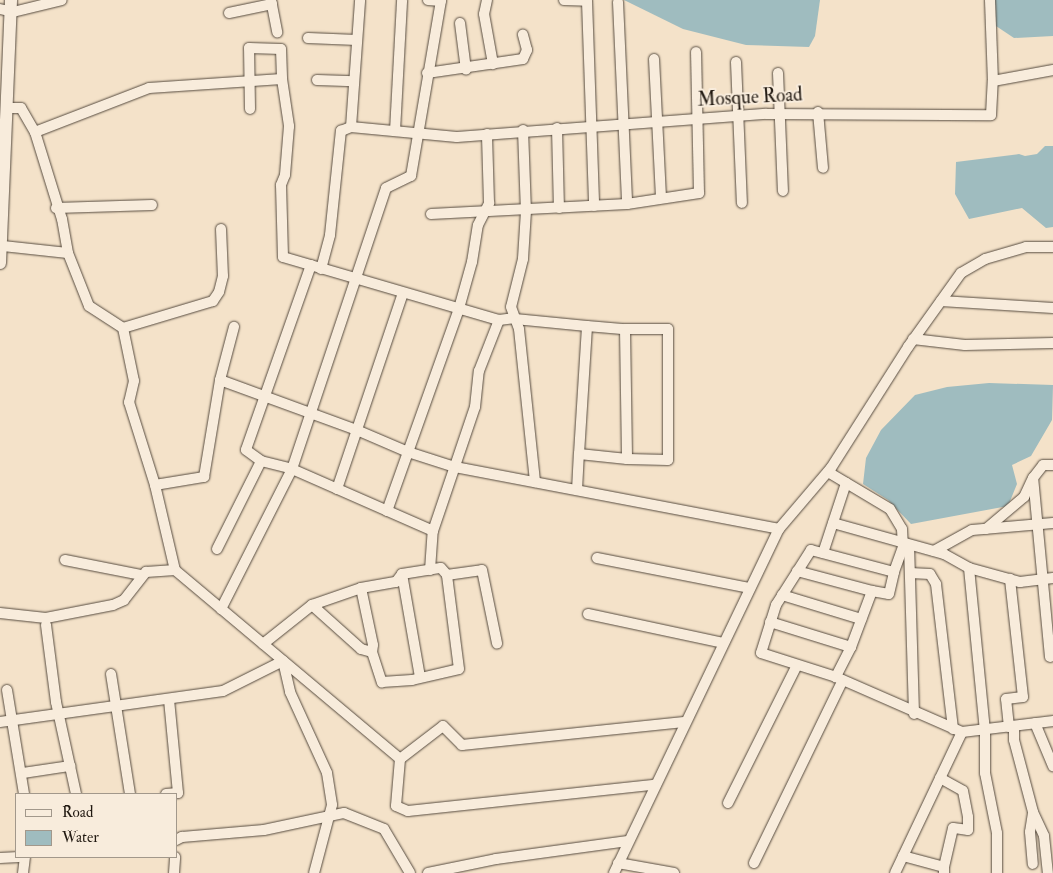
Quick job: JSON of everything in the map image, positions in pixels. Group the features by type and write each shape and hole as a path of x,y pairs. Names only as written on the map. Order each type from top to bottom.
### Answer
{"street":[{"path":"0,9 62,0"},
{"path":"360,0 351,127 341,130 330,235 246,450 262,461 292,469 433,531"},
{"path":"395,131 402,0"},
{"path":"221,609 292,469 386,188 411,176 416,132 441,0 428,0"},
{"path":"487,0 484,14 493,64"},
{"path":"564,0 587,1 594,206"},
{"path":"990,0 993,81 1053,70"},
{"path":"229,13 272,2 278,32"},
{"path":"618,2 627,204"},
{"path":"0,262 3,246 3,123 7,108 12,6"},
{"path":"460,23 466,70"},
{"path":"427,73 466,70 523,59 527,50 523,35"},
{"path":"308,38 357,40"},
{"path":"250,110 249,48 281,49 282,78 289,126 285,175 281,185 283,257 356,280 499,320 515,318 626,330 668,329 668,460 627,459 579,454"},
{"path":"430,214 526,211 627,204 661,197 699,193 696,52"},
{"path":"654,59 661,197"},
{"path":"736,62 742,203"},
{"path":"778,73 783,191"},
{"path":"35,132 149,88 282,78"},
{"path":"318,80 354,81"},
{"name":"Mosque Road","path":"351,127 457,137 523,130 624,126 697,118 780,113 818,112 894,117 991,115 993,81"},
{"path":"7,108 21,108 35,132 56,208 62,219 68,253 89,306 123,328 134,381 129,402 155,485 175,570 400,759"},
{"path":"818,112 823,168"},
{"path":"557,128 559,208"},
{"path":"523,130 526,211 523,259 511,307 519,330 535,482"},
{"path":"387,511 459,308 472,262 478,225 489,202 487,134"},
{"path":"56,208 152,205"},
{"path":"123,328 213,301 220,292 223,276 221,229"},
{"path":"3,246 68,253"},
{"path":"614,873 653,785 779,529 828,472 913,339 961,273 985,259 1026,247 1053,247"},
{"path":"337,489 359,431 403,293"},
{"path":"941,301 1053,308"},
{"path":"430,570 433,531 475,407 479,371 499,320"},
{"path":"577,490 587,326"},
{"path":"155,485 204,477 220,380 234,327"},
{"path":"626,330 627,459"},
{"path":"913,339 965,346 1053,343"},
{"path":"220,380 265,399 359,431 408,452 455,467 779,529"},
{"path":"217,549 262,461"},
{"path":"986,529 1024,497 1033,478 1043,465 1053,465"},
{"path":"828,472 890,510 902,529 910,573 914,714"},
{"path":"1033,478 1050,657"},
{"path":"823,553 846,483"},
{"path":"833,523 934,550 968,568 1020,582 1053,578"},
{"path":"934,550 972,530 1053,523"},
{"path":"797,571 888,594 894,572 906,544"},
{"path":"894,572 811,550 782,595 770,622 762,654 796,667 840,678 914,714 957,730 985,730 1053,721"},
{"path":"596,558 750,588"},
{"path":"64,560 141,575 175,570"},
{"path":"263,644 312,605 361,588 396,582 402,574 441,568 447,575 459,669 382,682 372,652 373,645 361,588"},
{"path":"968,568 985,730 985,773 997,833 996,873"},
{"path":"447,575 482,570 497,643"},
{"path":"895,873 940,778 957,730 936,584 930,574 910,573"},
{"path":"402,574 420,677"},
{"path":"0,613 46,618 113,605 124,600 141,575"},
{"path":"1010,579 1023,697 1006,699 1014,740 1033,812 1044,836 1048,873"},
{"path":"754,863 840,678 872,591"},
{"path":"782,595 861,619"},
{"path":"312,605 361,648 372,652"},
{"path":"588,614 723,642"},
{"path":"770,622 851,648"},
{"path":"46,625 56,702 61,714 76,793"},
{"path":"0,722 117,708 223,691 283,661"},
{"path":"283,661 290,692 327,773 332,805 314,873"},
{"path":"728,803 796,667"},
{"path":"111,674 130,793"},
{"path":"7,690 24,793"},
{"path":"169,700 178,793"},
{"path":"653,785 408,812 396,806 400,759 443,726 462,746 684,722"},
{"path":"1035,724 1053,766"},
{"path":"22,773 70,766"},
{"path":"903,856 944,870 952,828 968,830 964,791 940,778"},
{"path":"1033,812 1030,832 1033,864"},
{"path":"178,839 182,837 264,830 329,818 344,813 384,829 410,873"},
{"path":"428,873 496,858 628,841"},
{"path":"0,858 15,857"},
{"path":"23,873 25,858"},
{"path":"174,873 175,858"},
{"path":"618,863 674,873"}],"water":[{"path":"624,0 820,0 815,36 809,47 746,45 683,29"},
{"path":"993,0 1053,0 1053,36 1014,38 993,24"},
{"path":"1045,146 1053,146 1053,227 1046,228 1022,208 969,219 955,194 956,162 1019,154 1025,156 1037,154"},
{"path":"989,383 1053,385 1052,420 1031,456 1012,465 1017,484 1008,506 911,524 888,500 863,484 866,458 881,430 915,395 947,387"}]}
